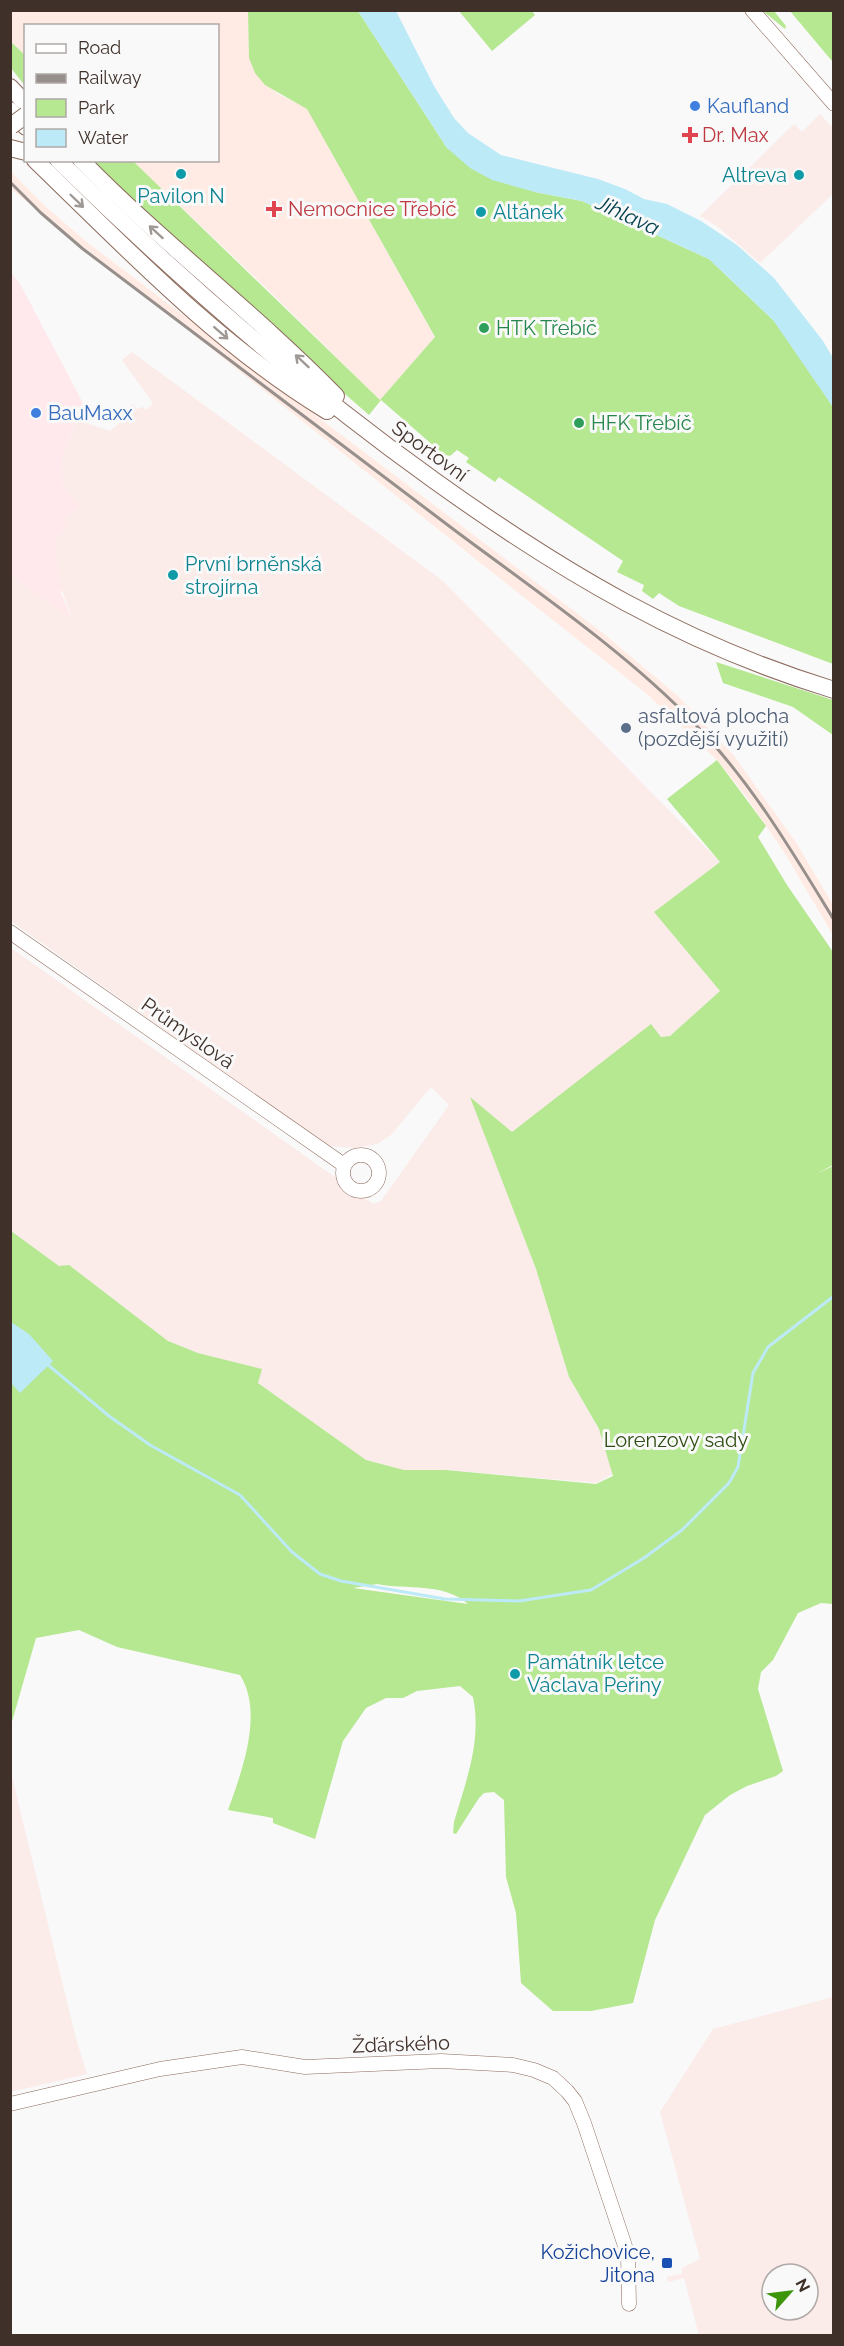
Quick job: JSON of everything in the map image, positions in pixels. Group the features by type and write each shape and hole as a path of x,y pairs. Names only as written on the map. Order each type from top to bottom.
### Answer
{"main road":[{"path":"10,87 24,102"},
{"path":"10,110 16,132 24,148"},
{"path":"16,132 24,118"},
{"path":"37,162 130,252 252,360 291,389 387,447"},
{"name":"Sportovní","path":"60,162 198,291 305,382 387,447 478,512 618,600 725,651 834,690"},
{"path":"83,162 152,228 306,365 387,447"}],"street":[{"path":"753,10 834,104"},
{"name":"Průmyslová","path":"10,932 345,1165"},
{"name":"Žďárského","path":"10,2104 160,2069 234,2057 305,2067 441,2061 505,2064 534,2070 553,2078 567,2091 584,2123 628,2255 629,2304"}],"shaded area":[{"name":"Nemocnice Třebíč","path":"10,11 248,11 249,58 255,73 278,94 307,108 435,338 380,400 134,162 219,162 219,24 24,24 24,54 11,41"},
{"path":"820,114 833,128 833,194 760,263 718,227 700,216 794,124 802,132"},
{"path":"10,171 46,207 88,243 603,633 679,697 734,756 797,844 833,905 833,935 784,852 744,794 717,760 647,694 11,189"},
{"path":"10,272 19,282 83,403 62,459 80,507 68,529 61,593 72,619 11,576"},
{"path":"132,352 443,581 720,862 654,912 720,991 670,1036 661,1037 651,1025 512,1132 471,1098 536,1269 569,1377 600,1432 614,1473 596,1483 448,1470 404,1470 366,1460 258,1383 261,1369 198,1353 168,1341 69,1265 59,1266 11,1231 11,948 373,1204 381,1201 449,1105 431,1087 391,1135 377,1144 354,1148 328,1146 11,921 11,576 72,618 58,580 56,537 68,529 62,518 79,507 63,488 62,459 77,420 110,431 122,421 120,415 133,404 137,409 143,407 146,410 153,403 122,360"},
{"path":"10,1769 76,2039 87,2074 11,2092"},
{"path":"833,1997 833,2335 699,2335 684,2278 668,2282 667,2277 682,2274 682,2268 700,2259 660,2112 713,2029"}],"green space":[{"path":"248,11 358,11 447,148 535,192 582,201 709,259 773,320 833,407 833,664 679,606 659,593 653,599 642,591 644,585 617,572 623,561 499,477 495,482 466,462 469,458 457,450 450,456 443,454 381,400 369,415 273,331 89,162 134,162 380,400 435,337 307,109 265,85 255,73 249,58"},
{"path":"459,11 532,11 535,15 492,51"},
{"path":"763,11 774,11 786,26 785,29"},
{"path":"790,11 833,11 832,61"},
{"path":"10,41 24,54 24,85 11,68"},
{"path":"716,662 833,700 833,735 793,707 723,683"},
{"name":"Lorenzovy sady","path":"717,760 766,826 758,837 787,885 833,952 833,1165 816,1174 833,1166 833,1604 821,1603 798,1613 773,1660 761,1672 758,1689 783,1771 730,1795 705,1815 655,1920 633,2003 591,2011 553,2011 521,1983 516,1913 506,1877 504,1800 494,1792 484,1793 456,1834 453,1833 454,1822 468,1776 476,1729 473,1697 460,1686 417,1691 403,1698 386,1698 366,1708 343,1741 315,1839 273,1823 273,1818 228,1810 244,1760 250,1724 247,1690 240,1675 117,1647 79,1630 36,1638 11,1725 11,1231 59,1266 69,1265 168,1341 198,1353 262,1369 258,1383 366,1460 404,1470 446,1470 596,1484 613,1476 599,1429 569,1377 536,1269 470,1097 512,1132 651,1024 661,1037 670,1036 720,991 654,912 720,862 667,799","holes":["377,1584 447,1592 468,1604 353,1588"]}],"water":[{"name":"Jihlava","path":"358,11 396,11 434,86 454,118 468,133 501,155 598,179 644,199 667,204 701,221 737,245 774,278 823,341 833,358 833,407 773,320 709,259 582,201 535,192 492,180 470,168 447,148"},
{"path":"11,1322 29,1334 53,1361 20,1393 11,1383"}],"waterway":[{"path":"47,1364 109,1416 150,1445 240,1495 292,1552 320,1574 341,1581 445,1599 519,1601 591,1590 644,1558 682,1530 729,1483 738,1467 753,1373 768,1347 834,1296"}],"railway":[{"path":"10,182 41,213 83,249 580,624 640,672 695,724 753,793 834,920"}],"place":[{"name":"Kaufland","path":"695,106"},
{"name":"Dr. Max","path":"690,135"},
{"name":"Pavilon N","path":"181,174"},
{"name":"Altreva","path":"799,175"},
{"name":"Nemocnice Třebíč","path":"274,209"},
{"name":"Altánek","path":"481,212"},
{"name":"HTK Třebíč","path":"484,328"},
{"name":"BauMaxx","path":"36,413"},
{"name":"HFK Třebíč","path":"579,423"},
{"name":"První brněnská strojírna","path":"173,575"},
{"name":"asfaltová plocha (pozdější využití)","path":"626,728"},
{"name":"Památník letce Václava Peřiny","path":"515,1674"},
{"name":"Kožichovice, Jitona","path":"667,2263"}]}
